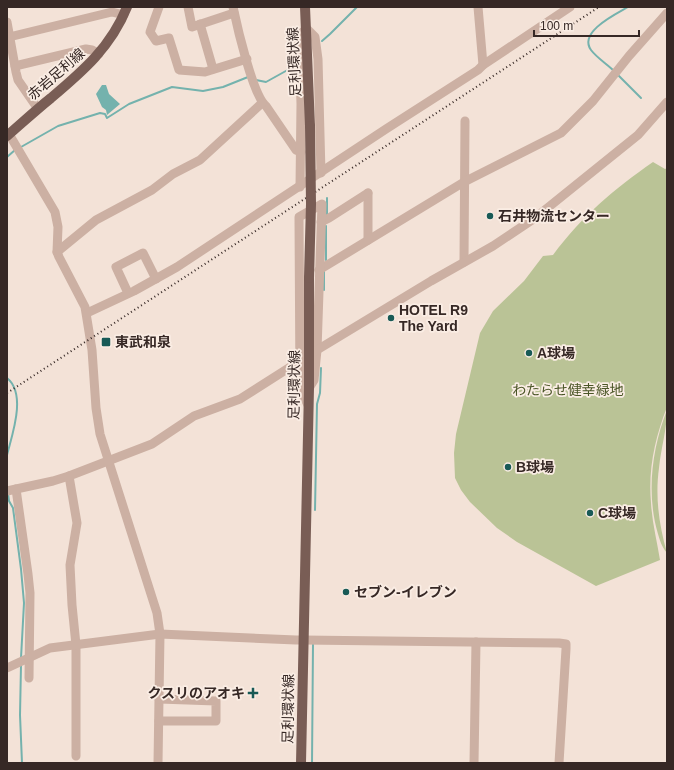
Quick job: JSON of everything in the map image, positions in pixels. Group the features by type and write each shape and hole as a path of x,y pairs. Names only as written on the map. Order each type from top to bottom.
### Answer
{"main road":[{"name":"足利環状線","path":"301,763 309,388 311,204 310,126 305,7"},
{"name":"赤岩足利線","path":"8,135 84,70 99,54 111,37 125,11"}],"street":[{"path":"159,7 150,32 156,41 169,38 179,70 204,72 247,59"},
{"path":"188,7 192,27 234,10 252,77 262,103 266,106 296,150 301,152"},
{"path":"478,7 483,65"},
{"path":"86,313 128,294 177,267 478,70 483,65 570,7"},
{"path":"10,36 112,12 125,11"},
{"path":"319,270 464,182 562,133 592,102 629,56 667,14"},
{"path":"7,22 18,80 38,109"},
{"path":"200,24 213,70"},
{"path":"300,186 301,152 299,41 300,34 307,29 315,37 318,59 321,173"},
{"path":"15,66 86,50 92,50 99,54"},
{"path":"29,678 30,594 28,574 12,490 53,481 108,462 152,444 163,438 187,420 203,412 240,399 317,350 493,246 535,218 638,135 667,102"},
{"path":"57,252 96,220 152,190 173,174 200,160 262,103"},
{"path":"464,262 465,121"},
{"path":"8,135 55,212 58,227 57,252 83,303 86,313 92,350 98,422 103,445 157,613 160,634 158,763"},
{"path":"321,222 368,193 368,240"},
{"path":"308,405 300,389 299,217 322,204 317,350 314,380 309,388"},
{"path":"128,294 116,267 143,253 156,279"},
{"path":"69,476 77,523 70,565 76,645 76,756"},
{"path":"7,668 50,648 160,634 296,640 566,644 559,763"},
{"path":"474,763 476,642"},
{"path":"159,699 216,701 216,721 159,721"}],"green space":[{"name":"わたらせ健幸緑地","path":"653,162 665,169 667,168 667,407 653,454 650,490 653,524 660,560 596,586 517,542 497,528 470,502 461,490 455,478 454,453 456,434 480,333 493,311 524,281 543,256 553,255 575,228 599,204 625,182"},
{"path":"667,410 657,490 660,521 667,553 660,542 654,519 652,503 652,471 654,455"}],"water":[{"path":"102,85 106,85 109,94 120,104 107,115 106,110 102,107 96,94"}],"waterway":[{"path":"322,41 357,7"},
{"path":"614,71 596,56 588,43 594,30 600,24 628,7"},
{"path":"256,80 266,82 293,67"},
{"path":"617,74 641,98"},
{"path":"21,147 58,126 100,113 105,114 107,118 129,104 172,87 203,91 223,87 248,77"},
{"path":"7,157 15,150"},
{"path":"327,198 327,216"},
{"path":"326,226 326,260"},
{"path":"324,271 324,290"},
{"path":"315,510 317,404 320,393 321,368"},
{"path":"7,378 13,385 17,404 14,426 7,455"},
{"path":"8,493 9,501 13,508 24,603 21,658"},
{"path":"312,763 313,644"},
{"path":"21,665 20,715 22,763"}],"railway":[{"path":"7,393 599,7"}],"place":[{"name":"石井物流センター","path":"490,216"},
{"name":"HOTEL R9 The Yard","path":"391,318"},
{"name":"東武和泉","path":"106,342"},
{"name":"A球場","path":"529,353"},
{"name":"B球場","path":"508,467"},
{"name":"C球場","path":"590,513"},
{"name":"セブン-イレブン","path":"346,592"},
{"name":"クスリのアオキ","path":"253,693"}]}
